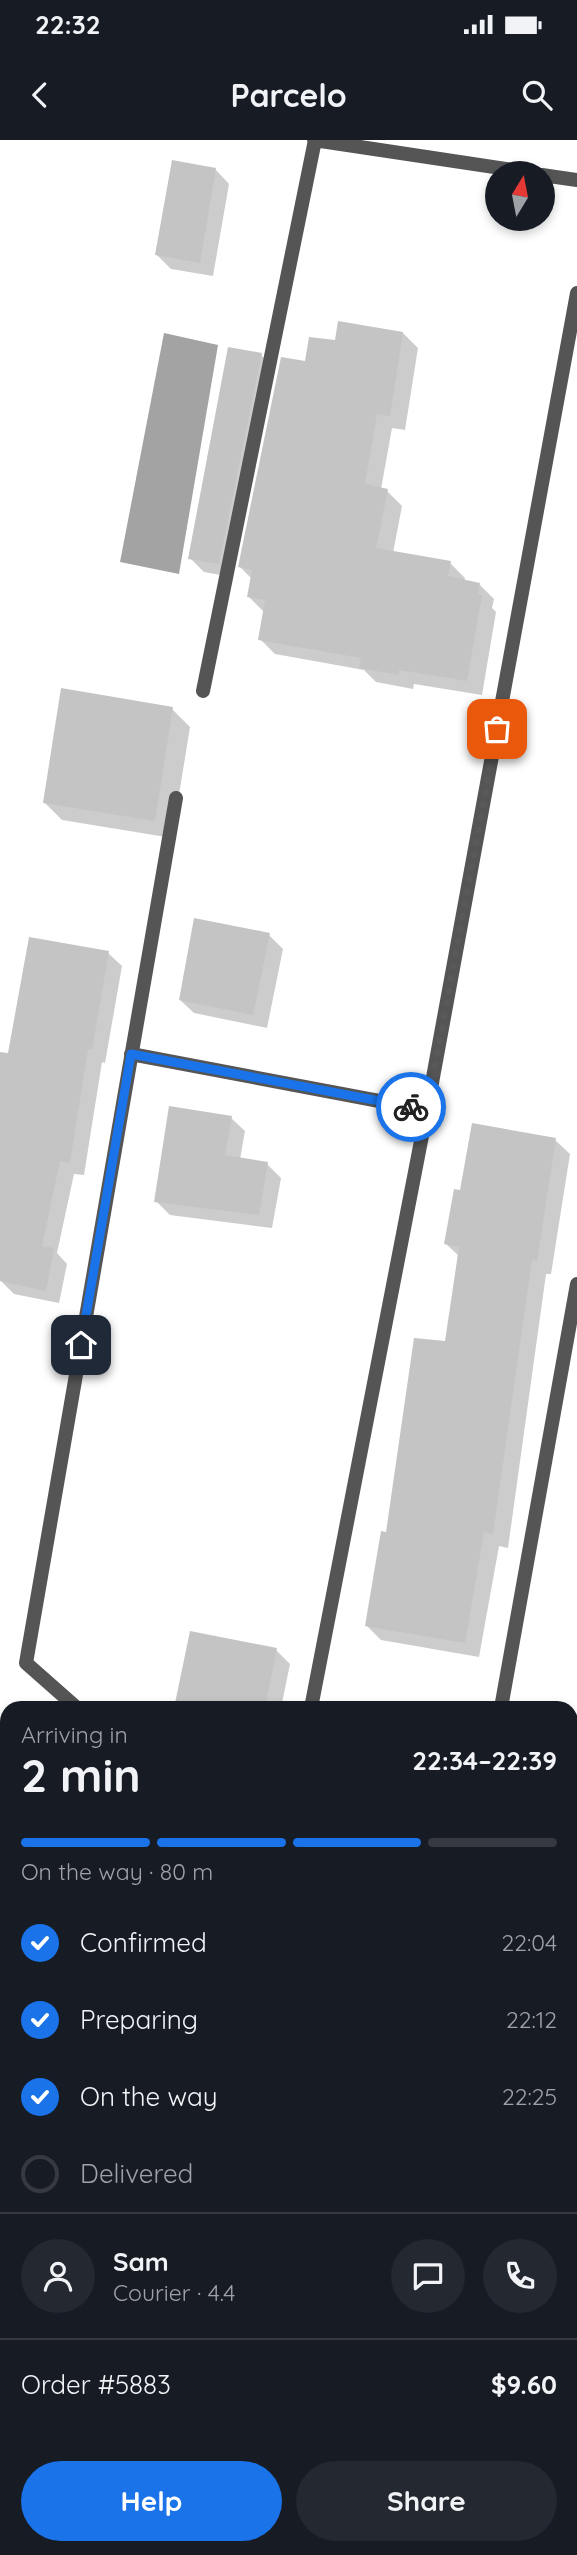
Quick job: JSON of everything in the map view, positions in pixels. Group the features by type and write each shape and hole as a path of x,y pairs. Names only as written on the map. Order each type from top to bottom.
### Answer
{"street":[{"path":"203,691 314,140 485,166"},
{"path":"555,177 577,180"},
{"path":"312,1701 427,1111 577,293"},
{"path":"69,1701 26,1663 176,798"},
{"path":"131,1054 427,1111"},
{"path":"502,1701 577,1284"}],"shaded area":[{"path":"164,333 218,345 179,574 120,562"}],"building":[{"path":"172,160 216,168 200,263 155,255"},
{"path":"338,321 403,332 390,416 377,414 365,484 388,489 376,548 451,561 448,576 480,583 478,594 482,595 467,681 399,670 399,675 359,668 361,658 258,640 265,600 247,597 252,570 238,567 281,357 305,361 309,337 335,340"},
{"path":"228,347 262,353 219,564 188,559"},
{"path":"61,688 173,707 155,821 43,803"},
{"path":"194,918 270,933 253,1015 179,1000"},
{"path":"29,937 109,951 92,1050 88,1049 70,1163 60,1161 42,1246 54,1248 46,1291 0,1281 0,1052 8,1053"},
{"path":"169,1106 232,1116 225,1155 268,1162 259,1215 154,1202"},
{"path":"472,1123 556,1138 537,1261 532,1260 493,1534 484,1532 465,1643 365,1626 381,1531 386,1532 414,1338 445,1341 459,1247 444,1244 454,1189 460,1190"},
{"path":"190,1631 277,1648 266,1701 175,1701"}],"way so far":[{"path":"411,1107 427,1111 497,729"}],"route":[{"path":"81,1345 131,1054 411,1107"}]}
